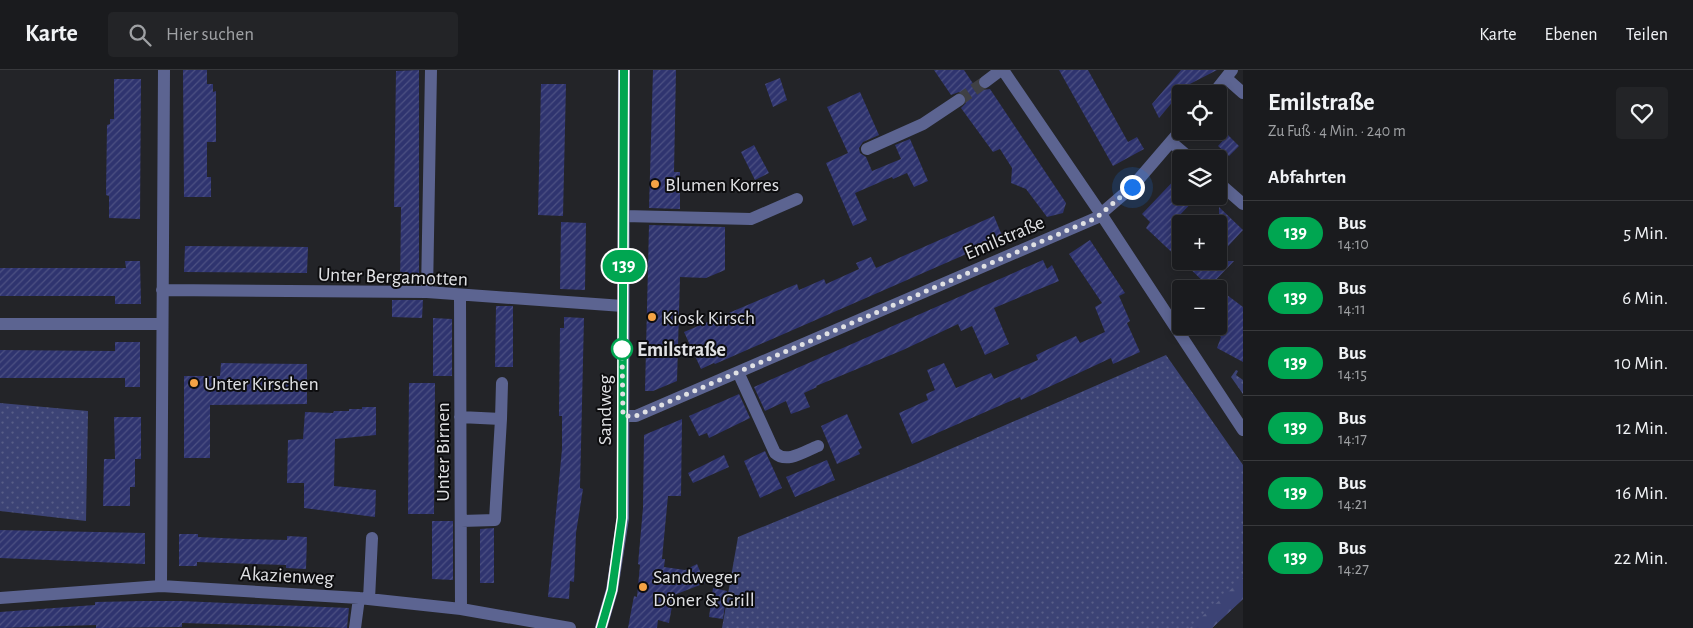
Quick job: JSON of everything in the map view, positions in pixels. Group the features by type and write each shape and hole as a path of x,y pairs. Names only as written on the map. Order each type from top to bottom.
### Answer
{"street":[{"path":"161,586 164,70"},
{"path":"428,292 431,70"},
{"name":"Sandweg","path":"601,628 612,590 622,518 624,70"},
{"path":"985,82 1002,70 1243,430"},
{"path":"1220,85 1229,74 1243,93"},
{"path":"867,149 923,124 959,100"},
{"path":"1171,142 1180,150"},
{"name":"Emilstraße","path":"623,416 636,416 1099,216 1132,187 1171,142"},
{"path":"1227,190 1243,204"},
{"path":"624,216 751,218 797,199"},
{"name":"Unter Bergamotten","path":"162,290 428,292 460,296 623,306"},
{"name":"Unter Birnen","path":"460,296 461,609"},
{"path":"0,324 162,324"},
{"path":"738,372 776,453 780,457 788,458 818,446"},
{"path":"461,521 495,520 502,383"},
{"path":"460,417 501,419"},
{"path":"355,628 364,598 372,538"},
{"name":"Akazienweg","path":"0,598 161,586 364,598 461,609 570,628"}],"green space":[{"path":"1166,355 1243,465 1243,599 1212,628 722,628 738,537 916,464"},
{"path":"1236,370 1238,371 1236,375 1243,380 1243,394 1231,377"},
{"path":"0,403 88,411 86,521 0,511"},
{"path":"1243,578 1243,599 1212,628 1190,628"}],"building":[{"path":"183,70 207,70 207,84 213,84 213,92 216,91 216,142 207,142 207,177 211,177 211,197 184,197"},
{"path":"419,70 419,284 400,284 401,207 394,207 396,71"},
{"path":"653,70 676,70 674,172 680,172 680,209 649,208"},
{"path":"934,70 964,70 974,85 977,83 982,90 990,89 1066,203 1063,213 1047,217 1026,189 1011,183 1012,168 1000,149 993,152 961,108 966,103 965,95 959,92 951,95"},
{"path":"1059,70 1088,70 1128,142 1137,137 1144,149 1113,166"},
{"path":"1181,70 1217,70 1188,85 1172,85 1172,103 1159,118 1152,104"},
{"path":"780,78 787,100 773,107 765,84"},
{"path":"114,79 141,79 140,219 109,218 109,196 106,195 107,125 110,124 110,119 114,119"},
{"path":"541,84 566,84 563,216 538,215"},
{"path":"860,92 879,135 863,142 859,148 860,153 866,157 872,171 901,159 895,145 910,139 928,181 914,187 907,173 893,179 892,177 855,193 867,220 853,226 826,163 848,153 827,107"},
{"path":"1227,136 1239,146 1229,156 1227,150 1222,150 1218,146 1223,140 1227,140"},
{"path":"754,145 769,173 755,180 741,152"},
{"path":"1172,182 1172,205 1189,205 1180,215 1172,215 1172,253 1146,228 1150,222 1142,214"},
{"path":"1219,207 1243,230 1227,247 1227,215 1219,215"},
{"path":"994,216 1003,238 715,364 701,369 684,332 797,284 799,290 824,279 826,284 859,269 856,263 871,257 876,268"},
{"path":"561,222 586,223 585,290 560,289"},
{"path":"649,225 725,227 725,270 706,278 680,277 677,381 653,391 645,391"},
{"path":"1090,240 1125,293 1119,296 1130,321 1127,323 1140,352 1113,364 1111,358 1021,400 1020,397 912,444 899,413 928,400 926,394 935,390 927,370 944,363 956,388 991,373 994,379 1038,360 1036,355 1076,336 1080,343 1105,332 1095,307 1102,303 1069,254"},
{"path":"185,246 308,247 307,273 184,272"},
{"path":"1043,260 1047,269 1052,265 1059,281 994,308 1009,344 985,355 972,326 961,331 958,324 903,350 816,386 804,393 810,407 791,414 786,401 765,411 754,387"},
{"path":"125,261 140,261 141,304 115,304 115,296 0,296 0,268 126,268"},
{"path":"1227,261 1234,261 1227,268"},
{"path":"1191,270 1225,270 1216,280 1202,280"},
{"path":"1227,295 1243,307 1243,362 1217,348 1221,337 1219,335 1227,335"},
{"path":"392,300 423,300 422,318 392,317"},
{"path":"496,306 513,306 513,367 495,367"},
{"path":"564,317 584,318 580,488 583,489 576,533 574,582 570,581 569,599 548,597 562,449 562,416 559,416 560,328 564,328"},
{"path":"433,318 452,319 452,376 433,376"},
{"path":"115,342 140,342 140,387 125,387 125,378 0,378 0,350 115,351"},
{"path":"221,363 307,364 307,404 210,405 210,458 184,458 184,376 220,376"},
{"path":"409,383 435,383 434,514 408,514"},
{"path":"739,394 750,418 709,438 707,433 699,436 689,416"},
{"path":"362,407 376,407 376,435 335,439 334,486 376,490 375,517 304,508 304,483 287,483 288,440 303,439 305,412 333,413 334,411 362,409"},
{"path":"847,414 862,448 858,450 860,454 837,464 821,426"},
{"path":"114,417 141,417 141,459 135,459 135,487 130,487 130,506 103,506 104,459 115,459"},
{"path":"682,419 681,496 668,496 662,559 665,559 664,567 685,570 697,564 705,583 674,595 669,623 658,620 657,628 628,628 634,596 637,597 640,565 638,564 643,508 644,435"},
{"path":"765,451 782,488 760,498 744,461"},
{"path":"724,455 729,467 693,483 688,473"},
{"path":"827,460 835,480 795,497 786,477"},
{"path":"432,521 453,521 453,580 432,579"},
{"path":"494,528 494,583 480,583 480,529"},
{"path":"0,530 145,533 145,564 0,558"},
{"path":"179,534 198,534 198,537 243,539 287,540 287,536 307,537 306,569 286,568 286,565 197,562 197,566 179,566"},
{"path":"713,588 727,591 723,619 709,617"},
{"path":"143,601 349,608 347,628 182,623 182,627 96,628 96,625 0,628 0,612 95,605 95,602"}],"tunnel":[{"path":"959,100 985,82"}],"bus line":[{"name":"139","path":"601,628 612,590 622,518 624,70"}],"place":[{"name":"Blumen Korres","path":"655,184"},
{"name":"Kiosk Kirsch","path":"652,317"},
{"name":"Emilstraße","path":"622,349"},
{"name":"Unter Kirschen","path":"194,383"},
{"name":"Sandweger Döner & Grill","path":"643,587"}],"route":[{"path":"622,349 623,416 636,416 1096,218 1118,202 1132,187"}]}
